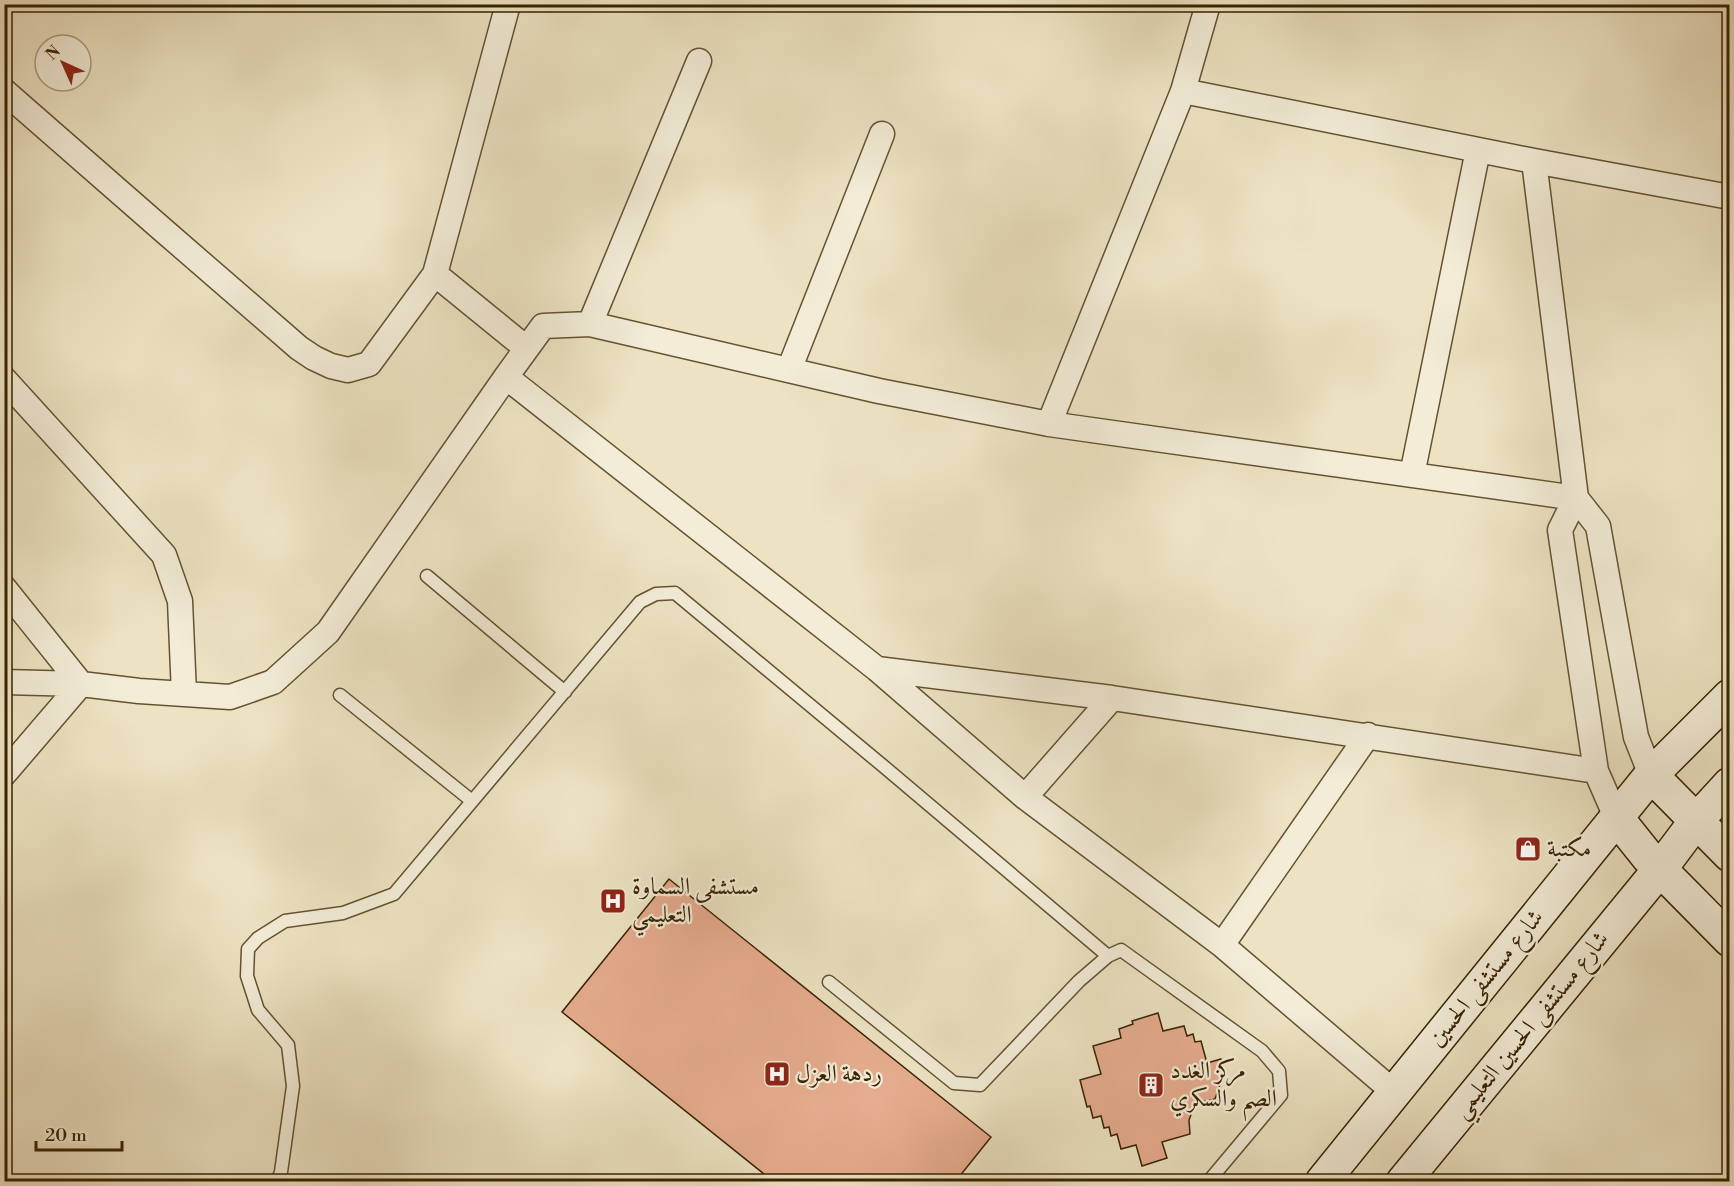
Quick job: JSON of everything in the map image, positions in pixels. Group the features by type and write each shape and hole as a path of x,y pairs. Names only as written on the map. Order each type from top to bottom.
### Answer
{"street":[{"path":"4,91 299,348 322,362 348,370 369,364 435,274 508,4"},
{"path":"1048,424 1183,91 1208,4"},
{"path":"590,324 699,61"},
{"path":"1183,91 1534,161 1730,197"},
{"path":"789,370 882,134"},
{"path":"1412,475 1478,150"},
{"path":"1534,161 1576,498 1598,526 1636,737 1651,775 1730,855"},
{"path":"435,274 526,348"},
{"path":"4,682 81,684 139,691 230,697 273,682 328,632 543,326 590,324 879,391 1048,424 1576,498"},
{"path":"506,377 877,669 1025,797 1222,945 1394,1092"},
{"path":"4,379 164,555 180,601 184,694"},
{"path":"1576,498 1560,530 1596,771 1616,817 1648,857 1730,940"},
{"path":"4,588 81,684"},
{"path":"877,669 1112,698 1596,771"},
{"path":"4,774 81,684"},
{"name":"شارع مستشفى الحسين","path":"1322,1182 1651,775 1730,696"},
{"path":"1025,797 1112,698"},
{"path":"1222,945 1368,735"},
{"name":"شارع مستشفى الحسين التعليمي","path":"1403,1182 1660,869 1696,821 1730,784"}],"lane":[{"path":"427,576 565,692"},
{"path":"277,1182 281,1172 293,1086 290,1055 288,1045 258,1010 247,976 248,949 258,938 285,921 343,913 394,894 640,602 656,594 675,593 1108,956"},
{"path":"340,695 472,801"},
{"path":"829,982 954,1083 980,1085 1078,981 1108,956 1121,950 1262,1051 1279,1071 1281,1095 1208,1182"}],"building":[{"name":"ردهة العزل","path":"669,879 991,1137 955,1182 774,1182 562,1012"},
{"name":"مركز الغدد الصم والسكري","path":"1158,1013 1163,1031 1184,1026 1187,1036 1193,1034 1195,1042 1201,1041 1207,1063 1221,1059 1224,1073 1215,1099 1195,1104 1189,1120 1190,1134 1162,1142 1167,1158 1142,1166 1136,1145 1121,1149 1117,1134 1111,1136 1109,1127 1104,1128 1101,1116 1093,1118 1090,1106 1087,1107 1080,1080 1101,1074 1093,1046 1121,1038 1119,1029 1133,1024 1132,1021"}],"place":[{"name":"مكتبة","path":"1528,849"},
{"name":"مستشفى السماوة التعليمي","path":"613,901"},
{"name":"ردهة العزل","path":"777,1074"},
{"name":"مركز الغدد الصم والسكري","path":"1151,1085"}]}
